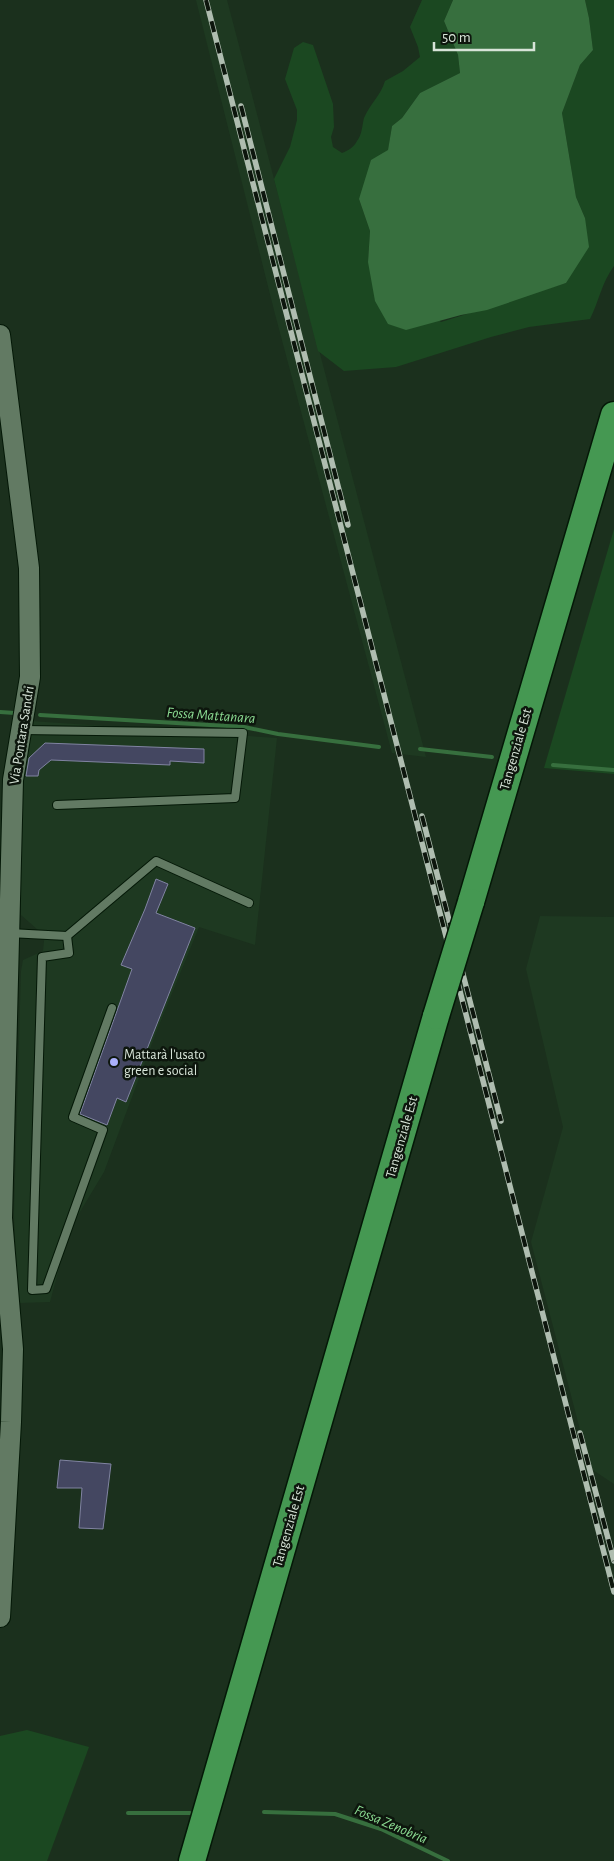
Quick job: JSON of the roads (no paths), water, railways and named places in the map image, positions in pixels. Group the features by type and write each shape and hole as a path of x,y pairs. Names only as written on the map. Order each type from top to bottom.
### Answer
{"highway":[{"name":"Tangenziale Est","path":"192,1861 478,905 614,415"},
{"name":"Tangenziale Est","path":"478,905 614,479"},
{"name":"Tangenziale Est","path":"210,1861 445,1016"}],"street":[{"name":"Via Pontara Sandri","path":"0,335 29,568 30,677 13,780 1,1219 13,1349 11,1422 0,1617"}],"lane":[{"path":"21,730 243,733 235,798 57,805"},
{"path":"9,933 67,936 156,861 249,903"},
{"path":"67,936 69,953 42,957 32,1290 46,1289 103,1130 73,1117 112,1008"}],"waterway":[{"name":"Fossa Mattanara","path":"0,712 15,713"},
{"name":"Fossa Mattanara","path":"40,715 244,727 278,734 379,747"},
{"name":"Fossa Mattanara","path":"420,749 492,757"},
{"name":"Fossa Mattanara","path":"553,765 614,770"},
{"name":"Fossa Zenobria","path":"264,1812 335,1814 381,1829 448,1861"},
{"name":"Fossa Zenobria","path":"128,1813 190,1813"}],"railway":[{"path":"206,0 614,1592"},
{"path":"241,106 348,525"},
{"path":"422,816 501,1121"},
{"path":"580,1433 614,1561"}],"place":[{"name":"Mattarà l'usato green e social","path":"114,1062"}]}
